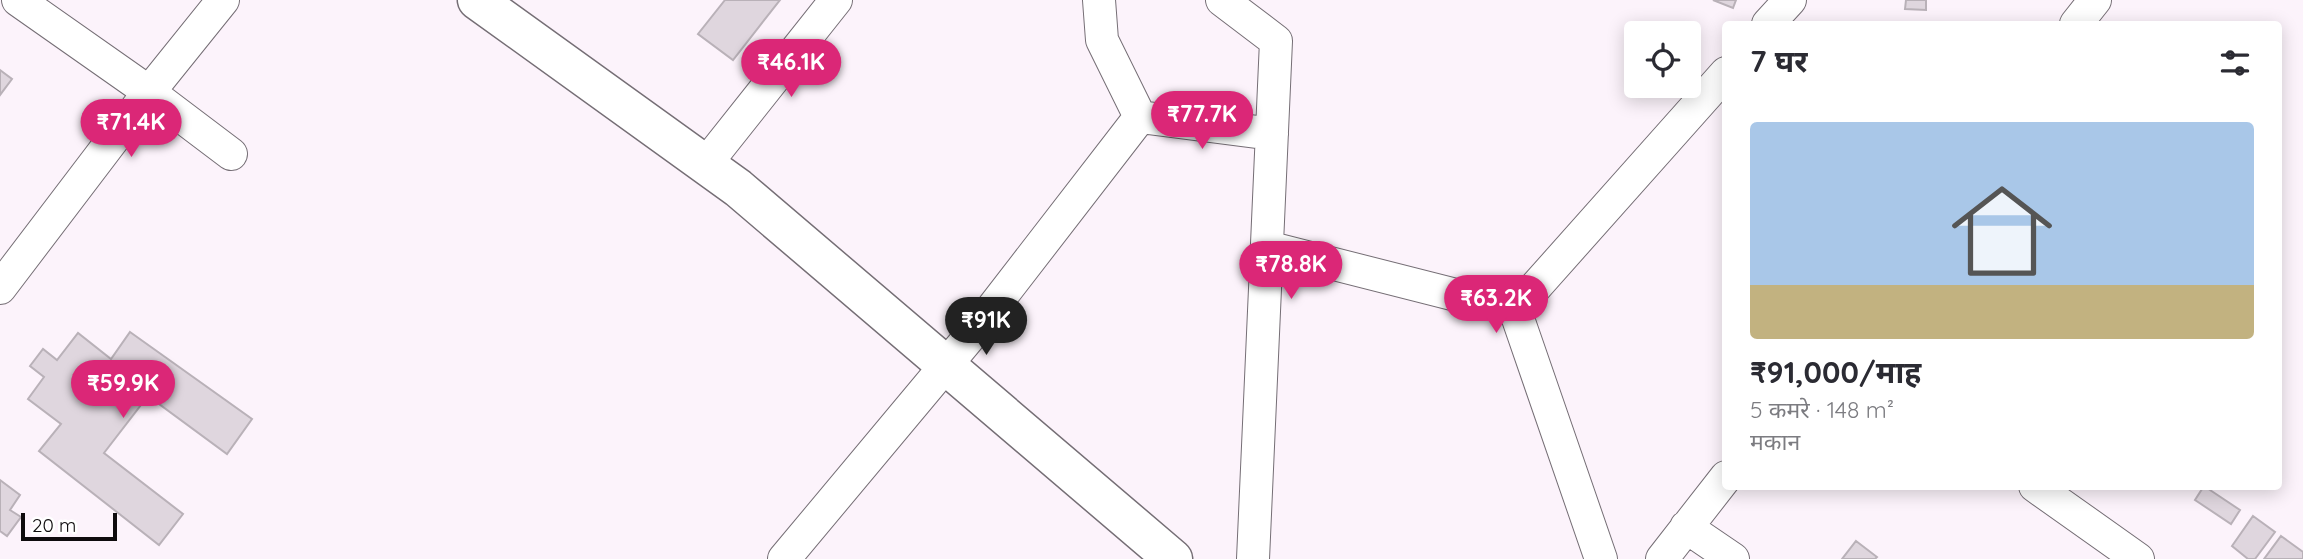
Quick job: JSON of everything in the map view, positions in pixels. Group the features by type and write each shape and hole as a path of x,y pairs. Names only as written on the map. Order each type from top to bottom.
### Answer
{"street":[{"path":"18,0 149,92 231,154"},
{"path":"0,288 149,92 223,0"},
{"path":"477,0 738,188 1173,559"},
{"path":"705,165 836,0"},
{"path":"1099,0 1102,40 1140,117"},
{"path":"1222,0 1276,41 1253,559"},
{"path":"1771,21 1790,0"},
{"path":"2078,21 2095,0"},
{"path":"1515,310 1722,77"},
{"path":"1140,117 1272,134"},
{"path":"784,559 977,328 1140,117"},
{"path":"1266,247 1515,310"},
{"path":"1515,310 1601,559"},
{"path":"1662,559 1722,482"},
{"path":"2041,490 2138,559"},
{"path":"1686,527 1733,559"}],"building":[{"path":"725,0 780,0 733,60 698,34"},
{"path":"1713,0 1736,0 1733,8"},
{"path":"1906,0 1926,0 1926,10 1905,9"},
{"path":"0,70 12,79 0,95"},
{"path":"130,332 252,419 227,454 148,396 104,453 183,514 159,545 39,451 61,424 28,399 44,377 30,366 43,349 57,360 78,333 111,359"},
{"path":"0,480 20,495 10,510 21,517 7,536 0,531"},
{"path":"2201,490 2210,490 2240,510 2231,524 2195,500"},
{"path":"2253,516 2275,532 2255,559 2248,559 2232,546"},
{"path":"2281,536 2303,552 2303,559 2264,559"},
{"path":"1856,541 1877,557 1842,559"}]}
